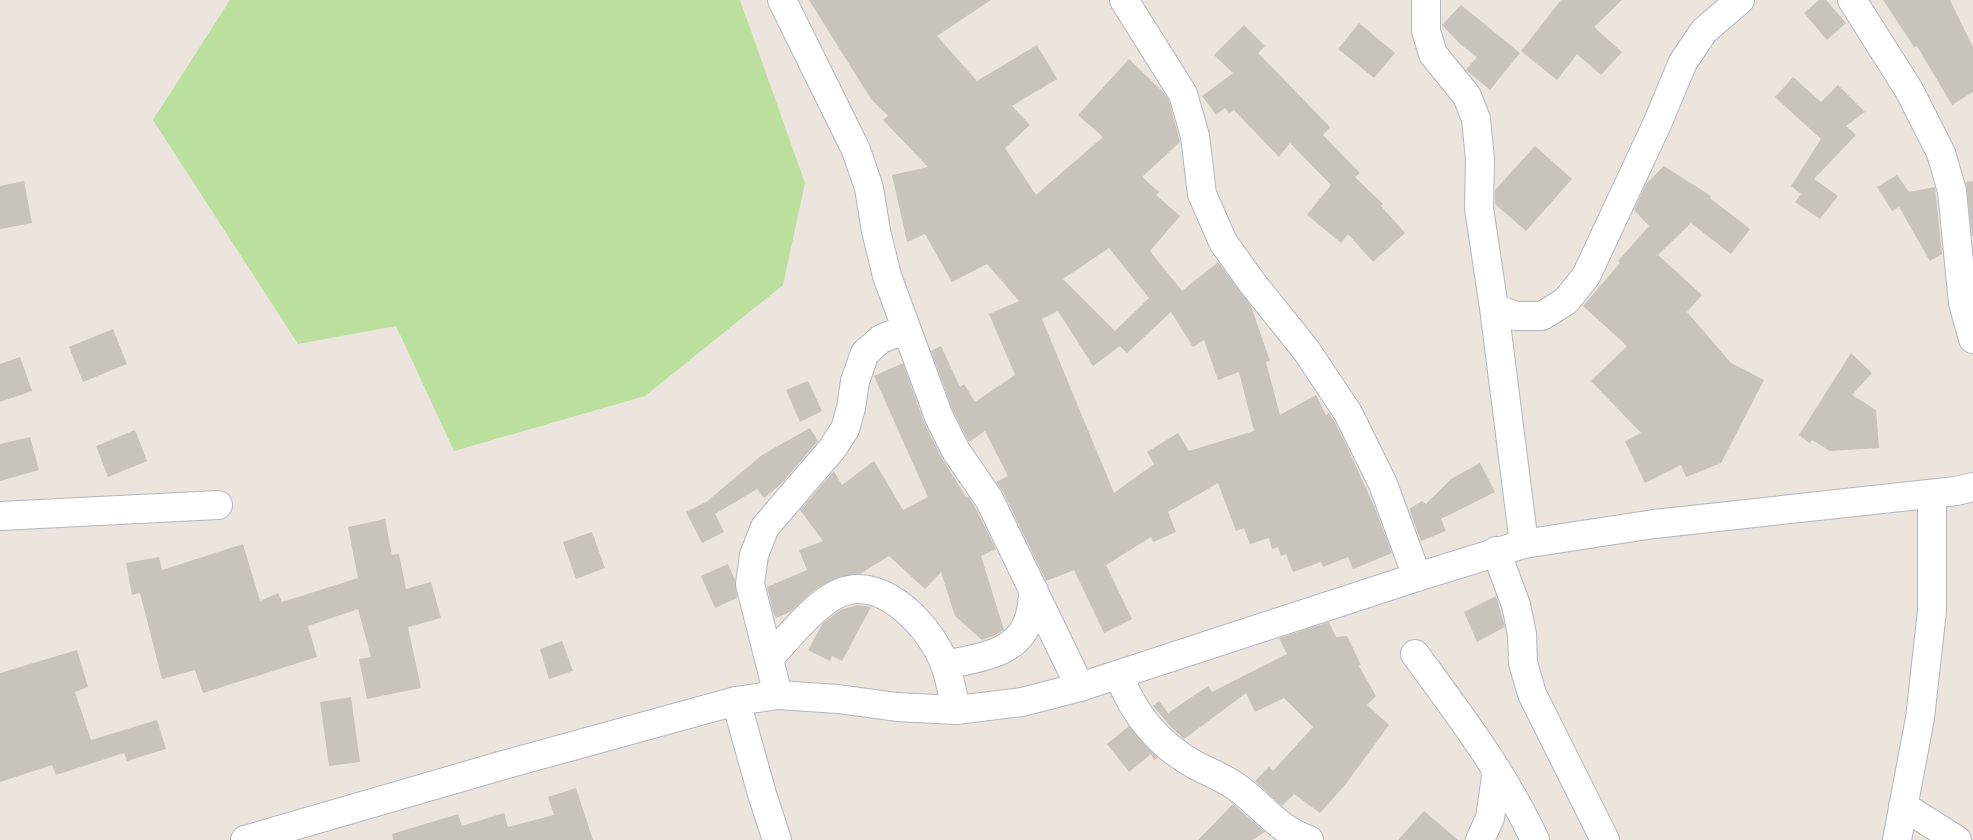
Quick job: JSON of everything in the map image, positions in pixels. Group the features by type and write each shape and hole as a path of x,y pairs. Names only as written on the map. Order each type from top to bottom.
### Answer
{"street":[{"path":"782,0 856,150 869,188 876,230 887,276 939,417 956,451 989,499 1080,687"},
{"path":"1124,0 1183,94 1195,136 1202,194 1223,242 1253,284 1306,350 1348,413 1383,484 1417,577"},
{"path":"1426,0 1426,31 1433,54 1467,96 1476,119 1480,159 1479,208 1494,308 1524,544"},
{"path":"1494,308 1516,316 1542,316 1566,301 1586,276 1657,124 1682,62 1704,31 1740,0"},
{"path":"1852,0 1910,90 1941,153 1952,191 1963,303 1973,339"},
{"path":"778,695 750,584 754,555 765,527 832,450 845,429 851,408 855,381 865,354 881,339 906,329"},
{"path":"262,838 500,766 736,701 778,695 838,699 898,707 956,710 1022,702 1119,675 1496,551 1524,544 1654,524 1932,494 1973,487"},
{"path":"1897,840 1920,718 1932,611 1932,494"},
{"path":"0,516 218,504"},
{"path":"1496,551 1516,605 1522,634 1523,663 1532,694 1605,840"},
{"path":"769,658 823,602 843,591 865,588 886,596 912,614 932,637 945,665 956,710"},
{"path":"945,665 1000,652 1014,643 1029,620 1034,591"},
{"path":"1415,654 1497,770 1520,807 1535,840"},
{"path":"1119,675 1126,695 1137,714 1173,750 1195,765 1237,786 1278,824 1297,836 1308,840"},
{"path":"736,701 777,840"},
{"path":"1480,840 1490,818 1497,770"},
{"path":"1903,806 1958,840"}],"green space":[{"path":"230,0 740,0 805,183 783,285 645,396 454,451 396,326 298,344 153,120"}],"building":[{"path":"809,0 991,0 937,36 977,81 1037,45 1057,79 1012,106 1030,125 1005,148 1036,195 1103,137 1078,115 1129,59 1169,100 1180,142 1142,177 1159,192 1156,195 1180,216 1150,251 1182,291 1218,262 1251,306 1270,361 1266,362 1280,415 1316,395 1326,415 1329,413 1344,440 1375,508 1392,553 1353,569 1348,557 1323,567 1321,562 1293,572 1286,554 1281,556 1278,547 1272,549 1269,538 1250,544 1244,528 1236,531 1218,483 1168,512 1176,532 1153,542 1151,537 1106,565 1132,619 1104,633 1074,570 1046,581 1003,492 996,482 1008,476 985,431 969,442 953,411 931,351 941,346 960,387 964,384 975,402 1015,375 989,314 1019,301 987,264 952,282 925,234 907,242 892,175 928,167 883,120 888,116 871,99","holes":["1109,248 1149,298 1115,331 1063,279","1058,311 1093,366 1120,346 1127,353 1171,312 1193,347 1204,340 1218,380 1239,372 1254,431 1189,451 1178,433 1147,452 1154,464 1114,493 1042,319"]},
{"path":"1561,0 1622,0 1594,27 1622,52 1601,75 1577,54 1557,80 1521,51"},
{"path":"1819,0 1826,0 1846,23 1827,40 1804,13"},
{"path":"1883,0 1950,0 1973,47 1973,92 1952,105 1917,46 1914,47"},
{"path":"1461,5 1520,53 1490,90 1466,70 1477,57 1460,44 1442,25"},
{"path":"1359,23 1395,53 1374,78 1338,49"},
{"path":"1244,25 1265,46 1258,53 1330,127 1323,135 1360,173 1355,177 1383,204 1381,206 1405,233 1373,262 1348,234 1341,243 1307,215 1331,185 1290,143 1279,157 1234,110 1229,113 1225,108 1216,115 1202,96 1233,73 1214,55"},
{"path":"1793,77 1821,102 1838,85 1865,112 1846,126 1856,135 1814,179 1838,196 1820,219 1795,202 1801,194 1791,186 1821,139 1775,97"},
{"path":"1535,146 1572,179 1526,231 1495,204 1495,190"},
{"path":"1664,166 1711,196 1710,198 1750,229 1731,254 1691,223 1658,255 1702,295 1687,312 1731,363 1764,380 1721,463 1686,477 1681,465 1645,483 1625,441 1641,433 1591,381 1627,346 1583,306 1620,263 1618,261 1649,226 1634,210 1646,184"},
{"path":"1897,175 1909,192 1935,187 1942,254 1930,261 1899,207 1892,211 1877,187"},
{"path":"24,181 32,223 0,229 0,186"},
{"path":"1973,181 1973,236 1972,236 1966,182"},
{"path":"113,329 127,364 83,382 69,347"},
{"path":"1851,353 1872,373 1852,395 1876,410 1879,448 1830,451 1812,440 1809,443 1799,435"},
{"path":"20,357 32,391 0,402 0,364"},
{"path":"903,363 924,422 942,458 966,497 968,496 975,507 996,549 981,556 1004,630 982,640 955,616 941,572 925,589 889,556 860,574 839,577 826,583 813,591 790,612 776,618 773,612 767,587 807,570 799,550 823,541 800,510 834,471 842,485 874,461 903,510 928,497 874,376"},
{"path":"808,381 822,411 800,422 786,390"},
{"path":"810,428 818,441 781,484 764,498 757,489 715,514 724,532 702,543 686,512 706,502 762,455"},
{"path":"135,430 147,461 108,477 96,446"},
{"path":"30,437 39,470 0,481 0,444"},
{"path":"1480,463 1495,492 1441,519 1446,531 1421,541 1409,509 1422,501 1426,504 1451,479"},
{"path":"385,519 392,555 399,554 406,589 431,582 441,618 408,627 421,688 367,699 359,659 371,657 358,609 308,626 317,657 203,693 195,670 162,679 140,593 132,595 126,563 159,557 162,570 243,544 260,601 278,593 282,602 358,578 348,527"},
{"path":"592,532 605,568 576,579 563,542"},
{"path":"728,564 735,580 737,598 715,608 701,576"},
{"path":"1496,596 1505,627 1477,642 1464,612"},
{"path":"858,605 871,607 842,661 832,656 830,661 808,650 823,623 840,610"},
{"path":"1329,622 1336,637 1347,636 1361,665 1359,666 1376,696 1367,705 1389,725 1345,785 1320,813 1294,794 1282,806 1255,781 1269,767 1273,771 1313,727 1284,698 1255,712 1246,693 1184,739 1153,706 1159,701 1168,713 1208,686 1212,692 1287,654 1279,638"},
{"path":"562,641 573,671 549,679 540,649"},
{"path":"77,650 88,687 75,692 91,740 157,720 166,749 127,761 124,753 56,775 52,765 0,782 0,673"},
{"path":"351,697 360,762 329,766 320,702"},
{"path":"1129,726 1158,758 1154,760 1151,754 1129,772 1107,744"},
{"path":"576,788 593,840 393,840 392,834 458,814 462,826 504,813 508,827 554,815 548,797"},
{"path":"1233,804 1265,832 1252,840 1198,840"},
{"path":"1424,811 1458,840 1398,840"}]}
